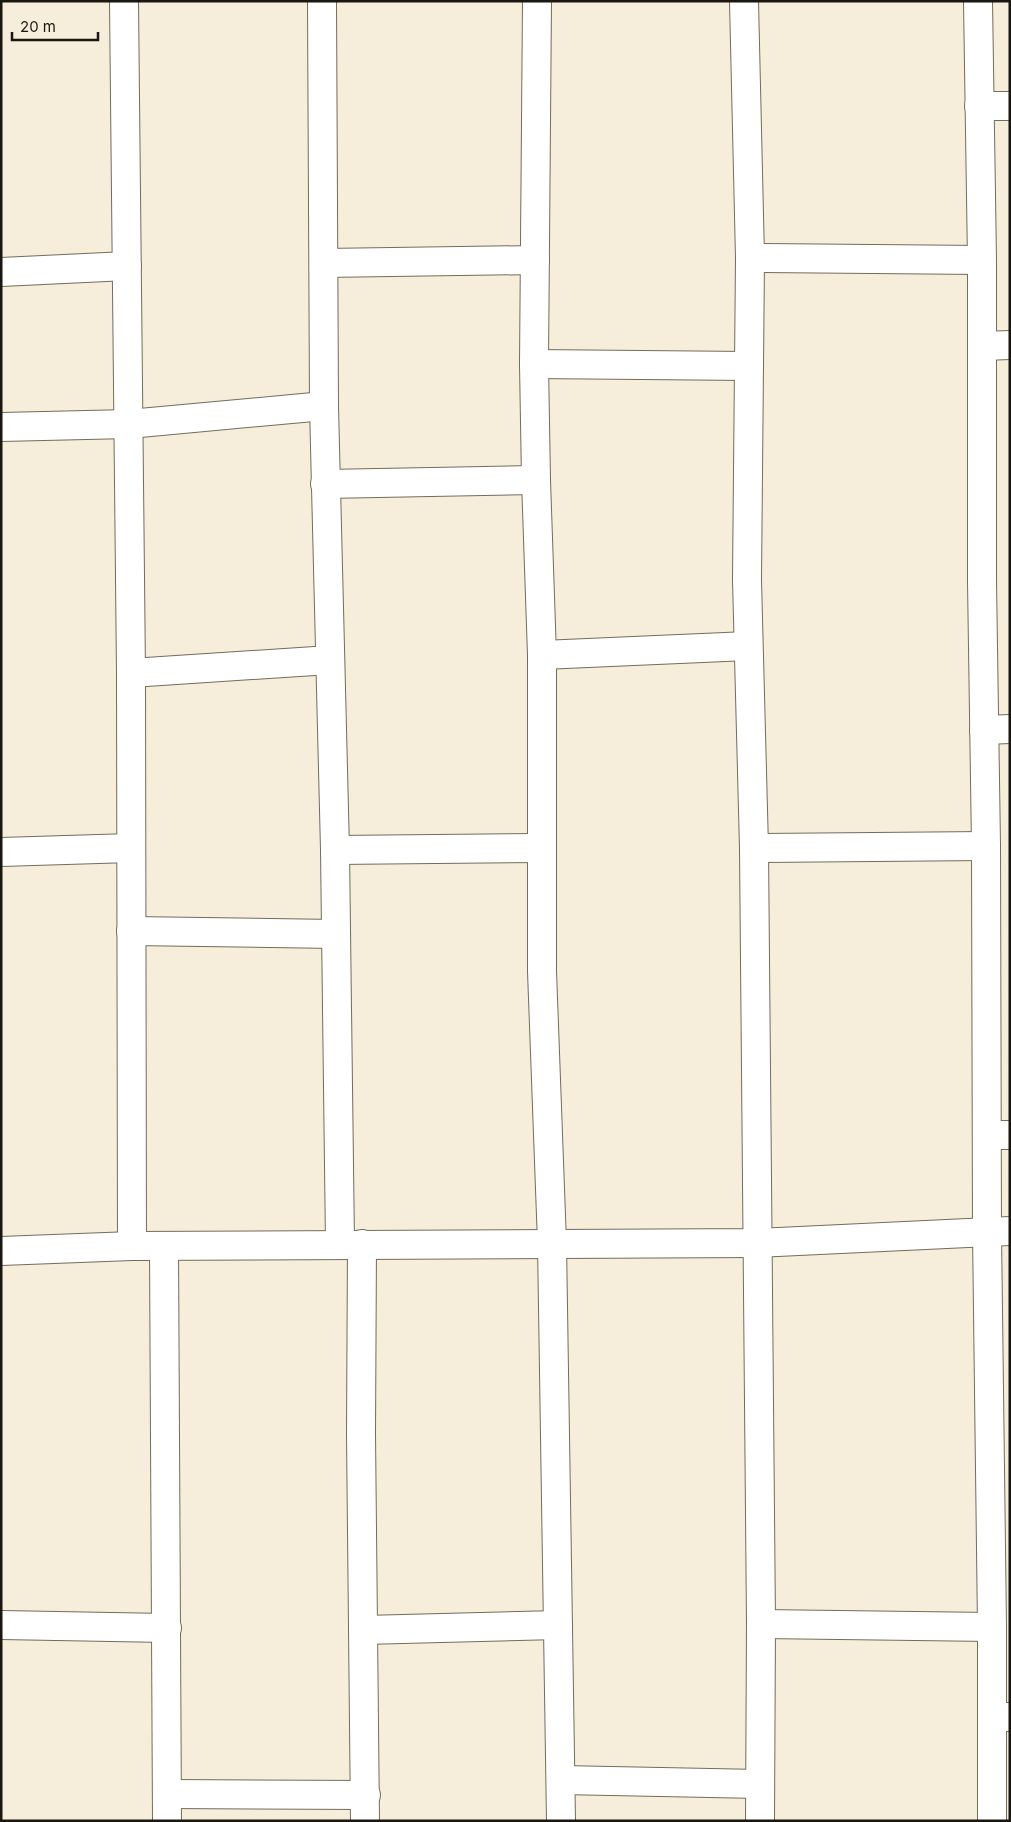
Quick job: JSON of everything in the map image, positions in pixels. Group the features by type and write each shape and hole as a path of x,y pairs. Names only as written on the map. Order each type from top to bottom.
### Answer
{"street":[{"path":"124,1 131,673 132,1246"},
{"path":"164,1246 167,1808 366,1808 361,1434 351,1244 339,1080 324,406 322,1"},
{"path":"537,1 534,364 542,655 542,971 552,1243 561,1821"},
{"path":"744,1 750,258 747,580 754,848 756,1243 761,1624 760,1821"},
{"path":"978,1 983,346 982,581 997,730 986,846 998,1135 992,1627 1001,1717 992,1821"},
{"path":"979,106 1010,106"},
{"path":"750,258 982,260"},
{"path":"324,263 536,260"},
{"path":"1,272 127,266"},
{"path":"983,346 1010,346"},
{"path":"534,364 749,366"},
{"path":"1,427 129,424 324,406"},
{"path":"326,484 536,480"},
{"path":"542,655 748,646"},
{"path":"131,673 330,660"},
{"path":"754,848 986,846"},
{"path":"1,852 131,848"},
{"path":"335,850 541,848"},
{"path":"131,931 336,934"},
{"path":"1,1251 132,1246 756,1243 998,1231"},
{"path":"761,1624 992,1627"},
{"path":"1,1625 167,1628"},
{"path":"364,1630 558,1625"},
{"path":"561,1780 760,1784"}]}
